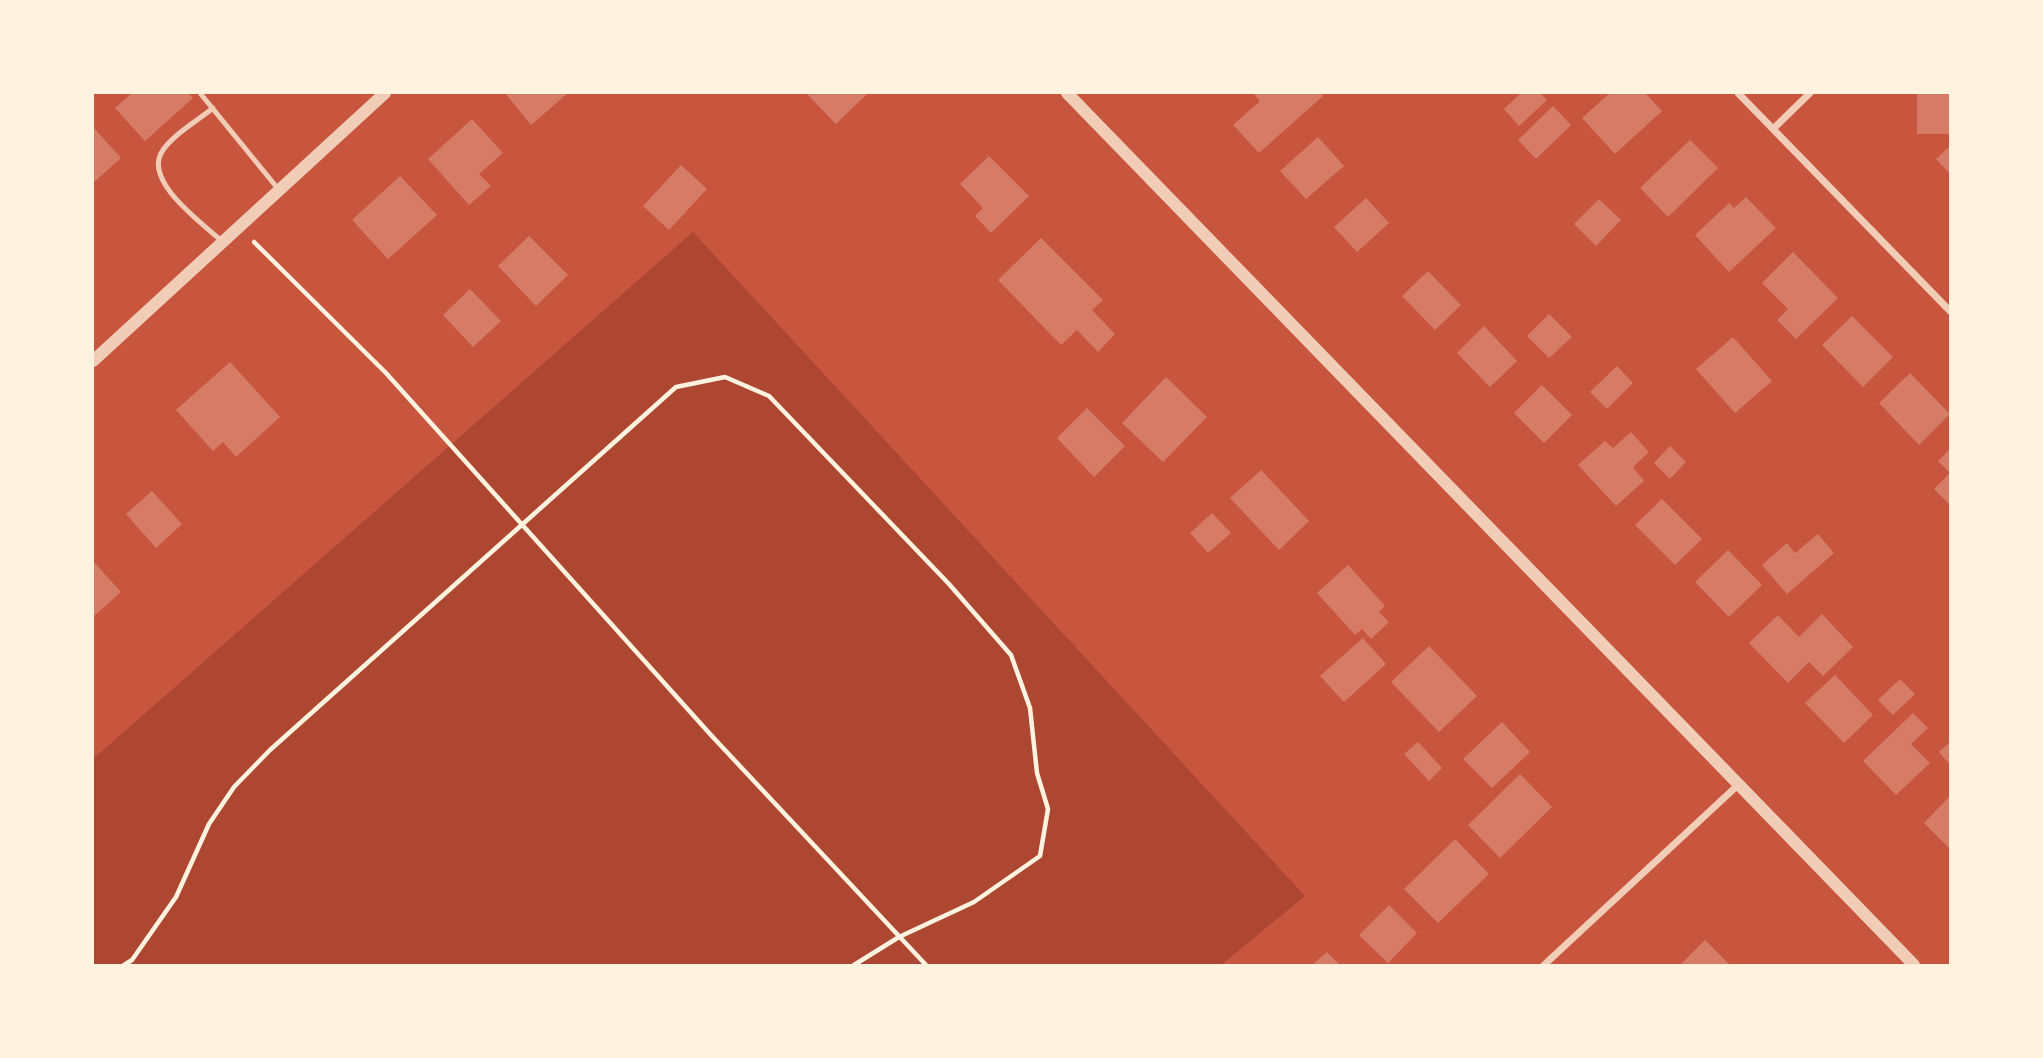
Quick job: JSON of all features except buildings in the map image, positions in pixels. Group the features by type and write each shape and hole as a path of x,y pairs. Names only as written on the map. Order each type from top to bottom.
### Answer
{"street":[{"path":"93,361 385,93"},
{"path":"1066,93 1914,965"},
{"path":"1738,93 1950,311"},
{"path":"1773,129 1810,93"},
{"path":"1544,965 1738,785"}],"lane":[{"path":"200,93 279,190"},
{"path":"212,108 162,150 156,165 159,176 178,201 223,242"}],"path":[{"path":"239,227 386,373 521,526 926,965"},
{"path":"124,965 132,960 176,897 209,824 234,787 270,750 676,387 725,377 769,396 949,584 1011,655 1030,708 1037,774 1048,808 1040,856 974,902 899,937 854,965"}],"shaded area":[{"path":"693,232 1305,896 1221,965 93,965 93,759"}]}
